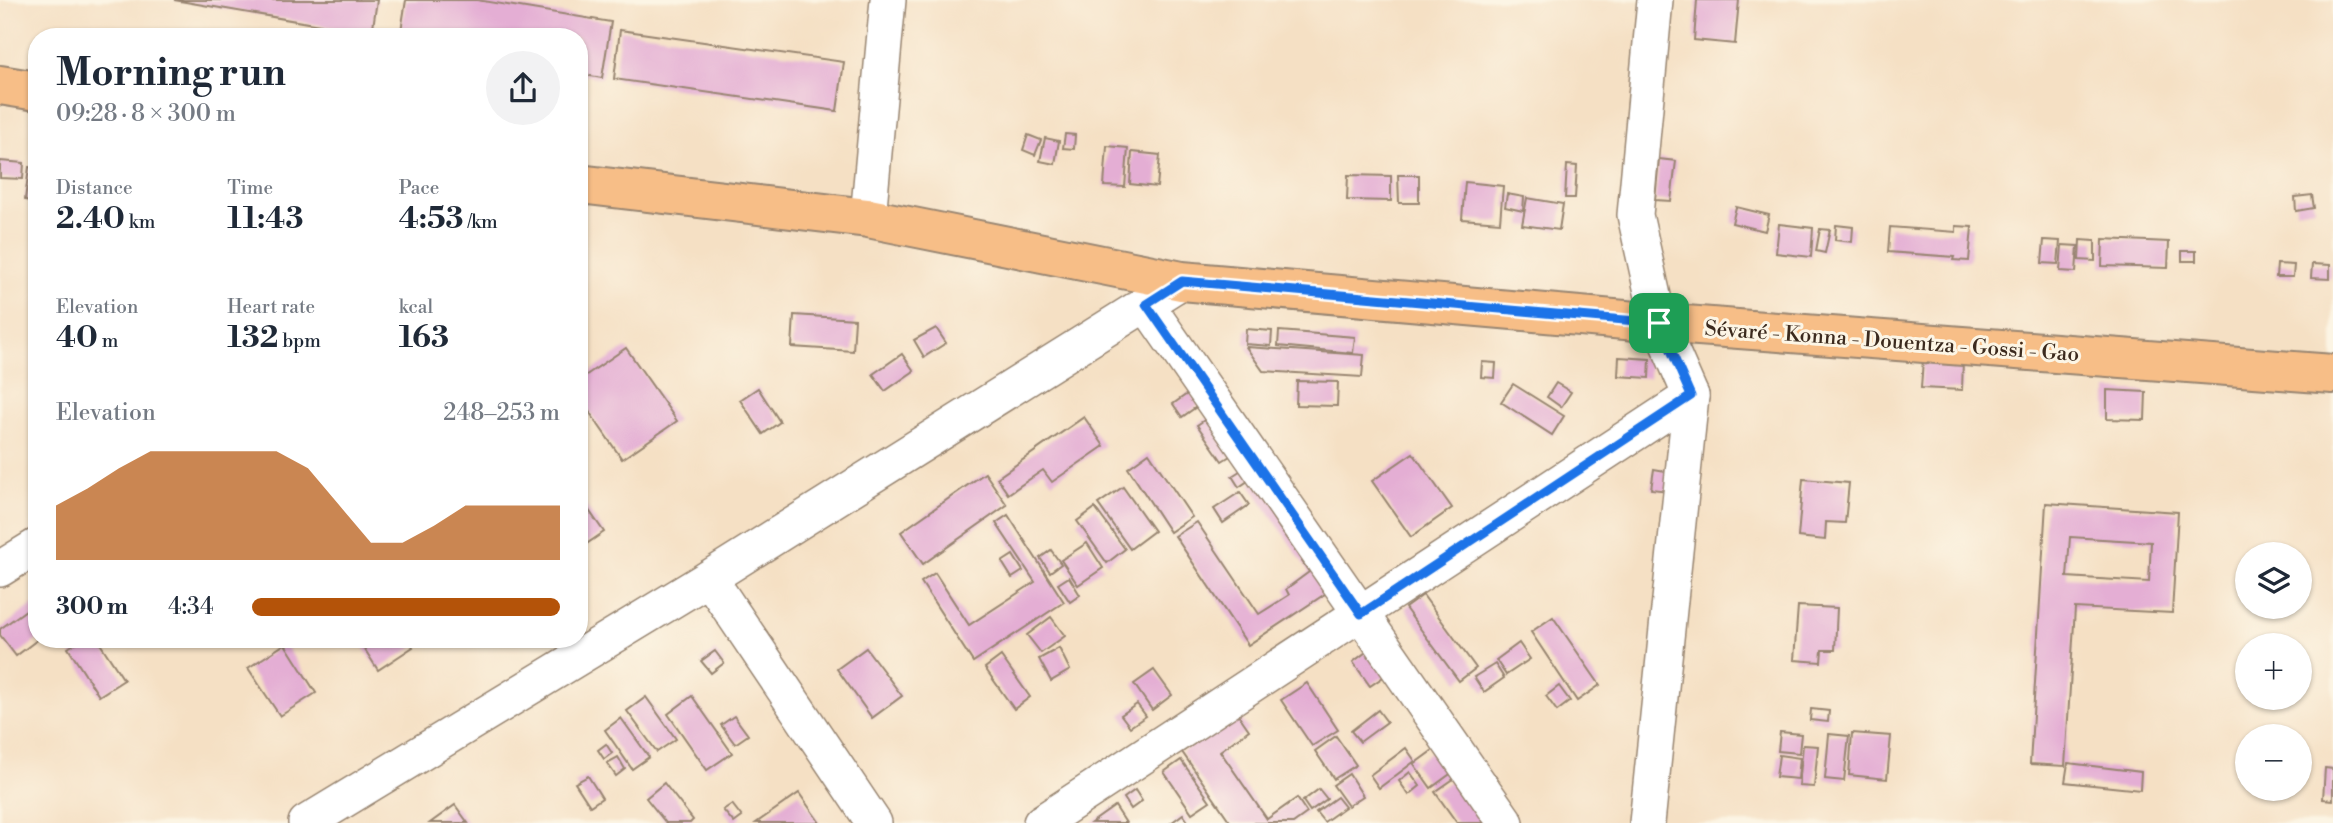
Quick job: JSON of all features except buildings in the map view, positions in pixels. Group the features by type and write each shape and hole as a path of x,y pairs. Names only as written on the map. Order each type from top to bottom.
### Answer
{"main road":[{"path":"0,85 28,90"},
{"name":"Sévaré - Konna - Douentza - Gossi - Gao","path":"588,189 868,218 1182,281 1659,323 2333,374"}],"street":[{"path":"868,218 888,0"},
{"path":"1645,822 1691,396 1659,323 1635,215 1654,0"},
{"path":"306,823 709,578 1182,281"},
{"path":"1146,304 1506,823"},
{"path":"1041,823 1691,396"},
{"path":"0,569 28,552"},
{"path":"709,578 874,823"}],"route":[{"path":"1182,281 1659,323 1691,396 1361,614 1146,304 1182,281"}]}
